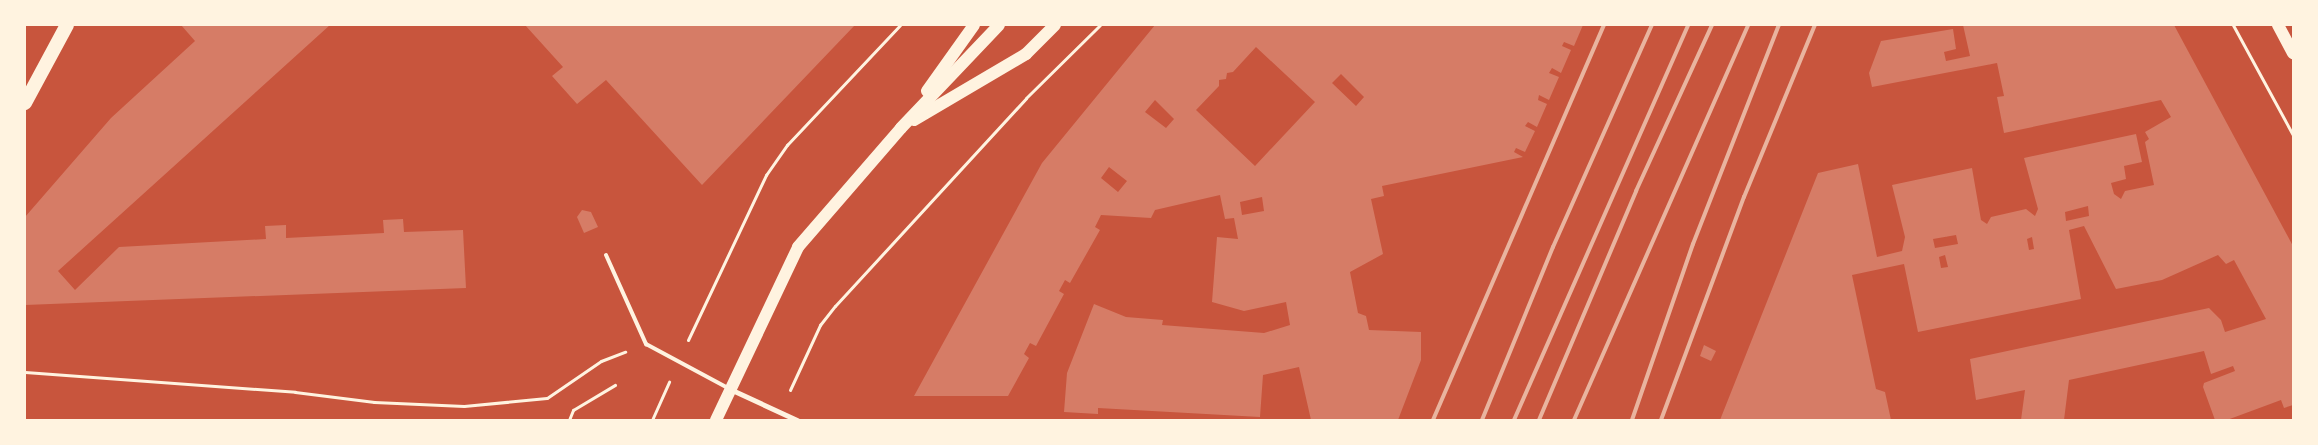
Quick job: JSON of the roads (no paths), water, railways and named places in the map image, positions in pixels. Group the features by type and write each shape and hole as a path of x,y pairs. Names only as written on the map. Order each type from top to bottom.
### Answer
{"highway":[{"path":"25,103 67,25"}],"main road":[{"path":"901,128 974,25"},
{"path":"716,420 798,247 901,128 999,25"},
{"path":"901,128 1026,54 1055,25"},
{"path":"2278,25 2293,53"}],"street":[{"path":"730,389 797,420"}],"lane":[{"path":"606,255 646,344 730,389"}],"railway":[{"path":"1433,420 1604,25"},
{"path":"1482,420 1553,247 1652,25"},
{"path":"1514,420 1688,25"},
{"path":"1539,420 1636,191 1712,25"},
{"path":"1574,420 1748,25"},
{"path":"1632,420 1693,244 1779,25"},
{"path":"1661,420 1744,197 1815,25"}]}
